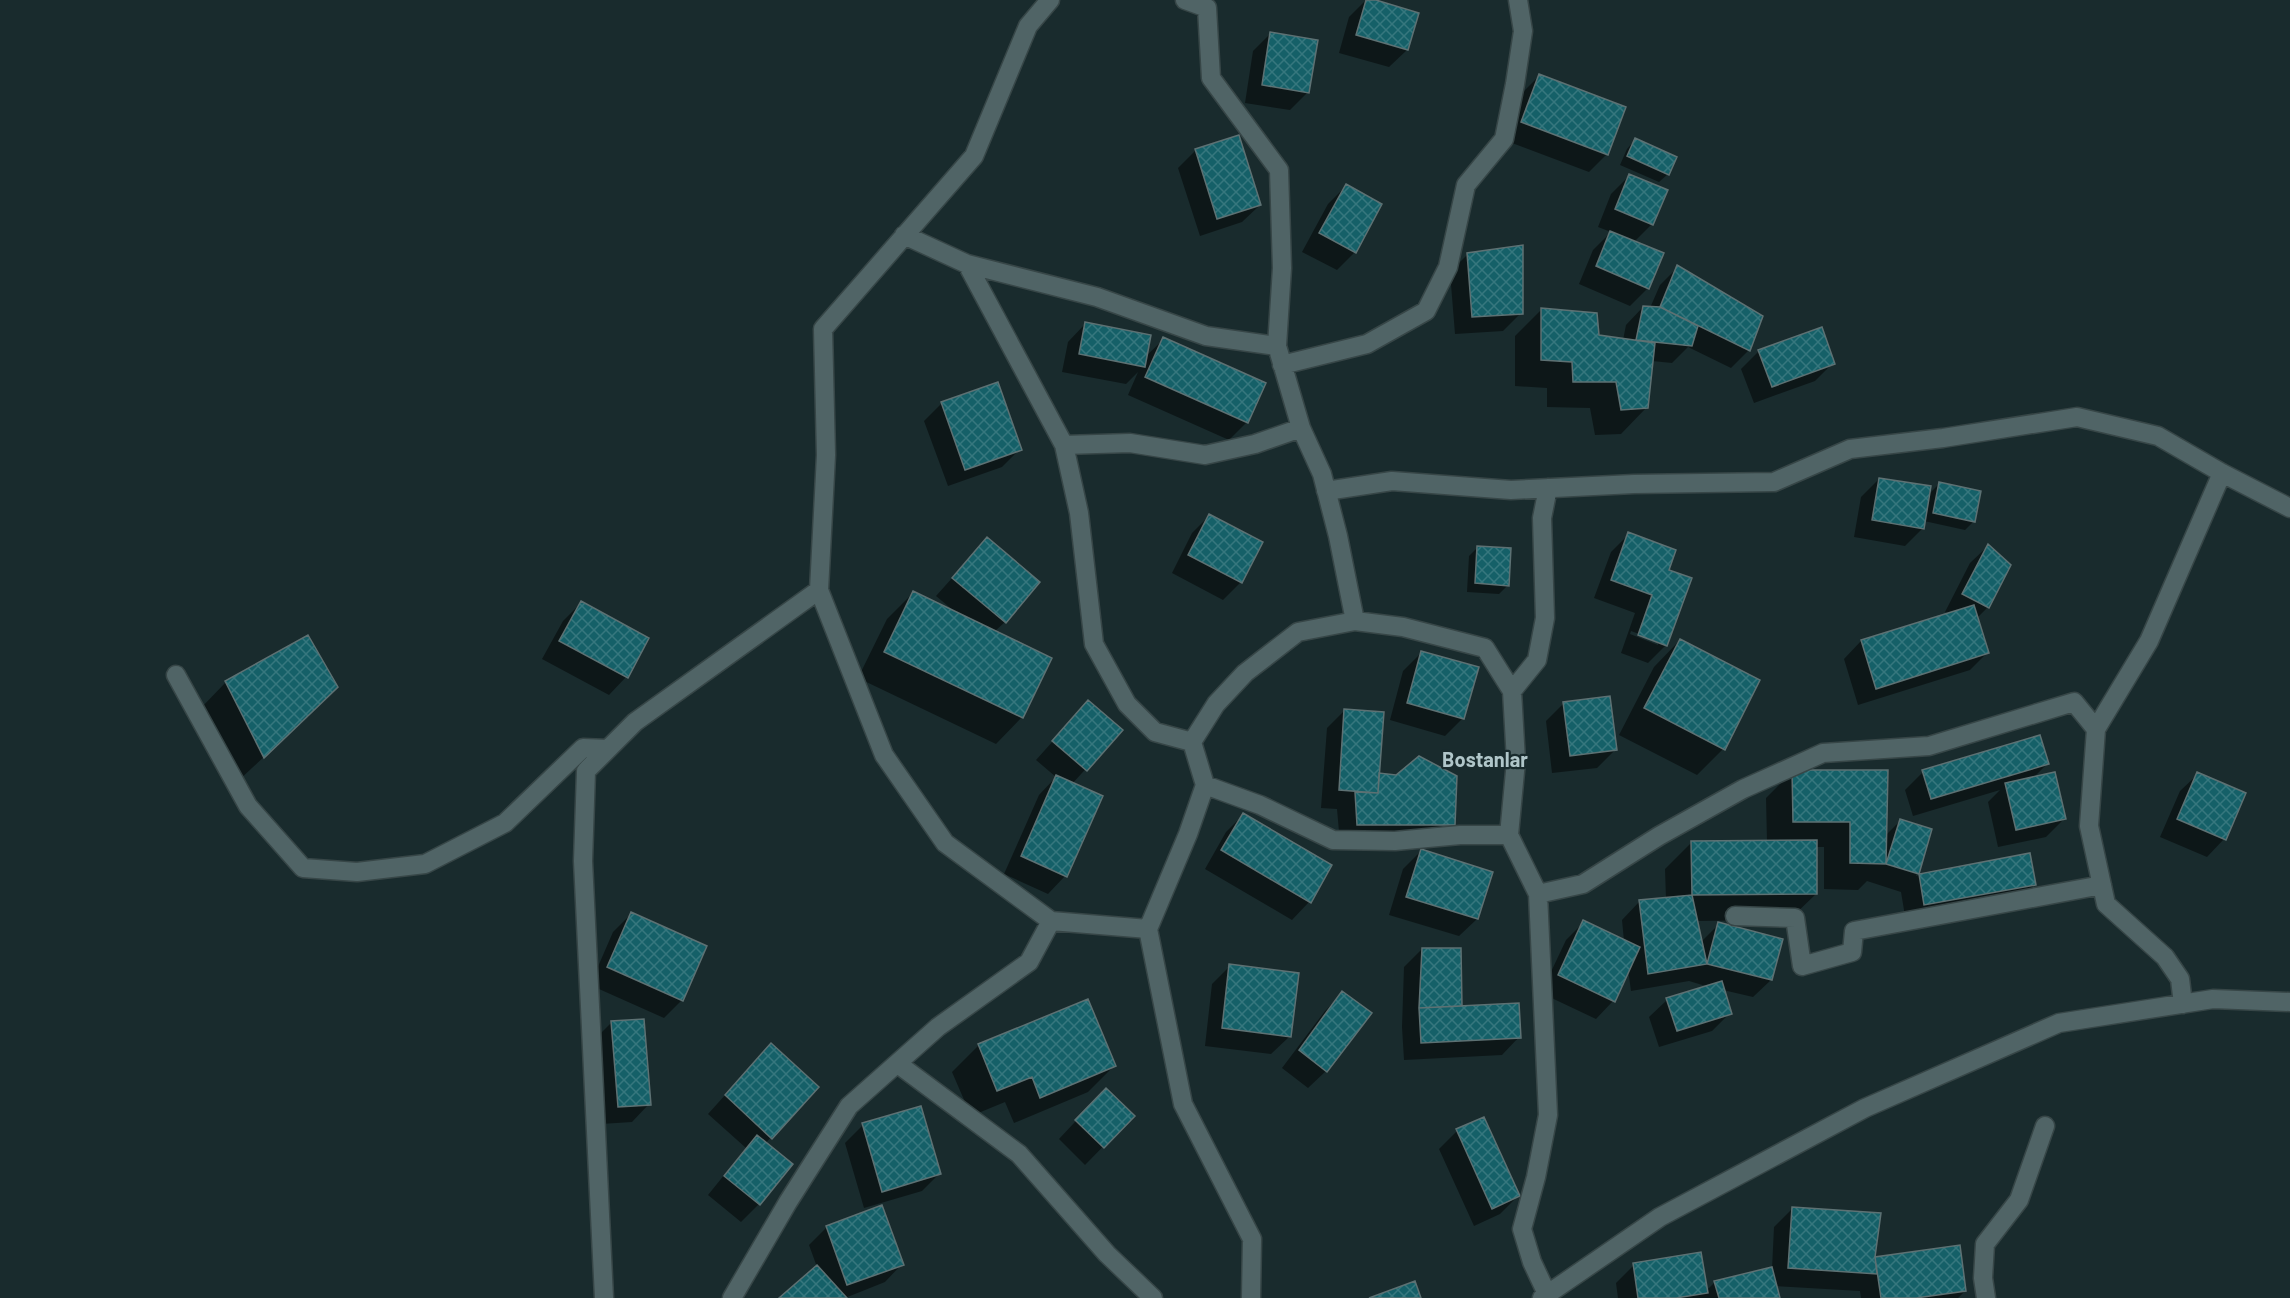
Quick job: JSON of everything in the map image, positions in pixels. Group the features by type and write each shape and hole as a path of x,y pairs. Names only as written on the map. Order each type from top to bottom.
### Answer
{"street":[{"path":"1050,0 1028,26 974,156 823,329 826,455 819,590 884,755 945,843 1051,921 1148,929"},
{"path":"1185,0 1207,8 1211,78 1279,170 1282,268 1277,346 1301,428 1322,474 1338,536 1355,621"},
{"path":"1282,365 1367,344 1426,311 1448,267 1466,185 1504,139 1515,84 1522,31 1518,0"},
{"path":"904,235 967,264 1097,297 1206,336 1277,346"},
{"path":"967,264 1064,445 1079,513 1094,644 1127,704 1155,732 1192,742"},
{"path":"1326,491 1392,481 1511,490 1634,484 1774,482 1850,448 1943,438 2077,417 2158,436 2222,473 2290,508"},
{"path":"1064,445 1130,443 1205,455 1255,444 1301,428"},
{"path":"2183,1004 2180,979 2165,957 2106,904 2089,826 2096,729 2150,641 2222,473"},
{"path":"1512,691 1537,660 1545,618 1542,518 1548,488"},
{"path":"604,1298 583,861 586,771 635,722 819,590"},
{"path":"1251,1298 1252,1239 1183,1104 1148,929 1188,834 1205,785 1192,742 1216,704 1245,673 1298,632 1355,621 1403,627 1485,648 1512,691 1516,761 1509,835 1538,894 1548,1115 1536,1177 1522,1229 1544,1296 1660,1217 1865,1108 2059,1023 2213,999 2290,1002"},
{"path":"176,675 248,806 303,868 357,872 425,864 505,823 583,748 608,749"},
{"path":"1538,894 1583,884 1659,836 1743,789 1823,753 1929,746 2074,702 2096,729"},
{"path":"1205,785 1260,805 1333,840 1395,841 1460,835 1509,835"},
{"path":"1735,916 1795,918 1802,966 1852,952 1854,931 2102,885"},
{"path":"732,1298 788,1202 849,1106 938,1027 1029,962 1051,921"},
{"path":"898,1064 1019,1154 1107,1254 1153,1298"},
{"path":"1986,1298 1983,1278 1985,1244 2019,1200 2045,1126"}],"building":[{"path":"1366,0 1376,0 1419,13 1408,50 1356,35"},
{"path":"1270,32 1318,40 1309,93 1262,85"},
{"path":"1539,74 1626,107 1608,155 1521,122"},
{"path":"1239,135 1261,205 1217,219 1195,149"},
{"path":"1635,138 1677,157 1669,175 1627,156"},
{"path":"1629,174 1668,190 1653,225 1615,209"},
{"path":"1346,184 1382,204 1356,253 1319,233"},
{"path":"1610,231 1664,253 1649,289 1596,266"},
{"path":"1523,245 1523,314 1472,317 1467,253"},
{"path":"1677,265 1763,316 1750,351 1660,307"},
{"path":"1643,306 1660,307 1698,326 1692,346 1636,340"},
{"path":"1541,308 1597,313 1599,335 1655,343 1648,408 1621,410 1616,382 1573,382 1572,362 1541,360"},
{"path":"1085,322 1151,335 1145,367 1079,354"},
{"path":"1822,327 1835,364 1772,387 1758,350"},
{"path":"1163,337 1266,383 1248,423 1145,377"},
{"path":"998,382 1022,450 965,470 941,402"},
{"path":"1879,478 1931,486 1924,529 1872,520"},
{"path":"1939,482 1981,491 1975,522 1933,513"},
{"path":"1209,514 1263,542 1242,583 1188,555"},
{"path":"1628,532 1676,550 1669,570 1692,578 1667,646 1638,635 1652,595 1611,580"},
{"path":"987,537 1040,582 1006,623 952,578"},
{"path":"1988,544 2011,565 1989,608 1962,594"},
{"path":"1477,546 1511,548 1509,586 1475,583"},
{"path":"913,591 1052,658 1023,718 884,652"},
{"path":"581,601 649,638 628,678 559,641"},
{"path":"1974,605 1989,653 1876,689 1861,640"},
{"path":"308,635 338,687 264,758 225,681"},
{"path":"1680,639 1760,680 1725,750 1644,708"},
{"path":"1421,651 1479,667 1464,719 1407,703"},
{"path":"1610,696 1617,750 1570,756 1563,702"},
{"path":"1088,700 1123,730 1087,771 1052,741"},
{"path":"1344,709 1384,712 1378,793 1339,790"},
{"path":"2040,735 2049,764 1931,799 1922,770"},
{"path":"1419,756 1457,776 1455,825 1357,825 1355,792 1378,793 1379,773 1396,775"},
{"path":"1792,770 1888,770 1886,864 1850,863 1850,822 1793,822"},
{"path":"2055,772 2066,819 2016,830 2005,783"},
{"path":"2197,772 2246,793 2226,840 2177,819"},
{"path":"1056,775 1103,796 1067,877 1021,856"},
{"path":"1243,813 1332,865 1311,903 1221,850"},
{"path":"1900,819 1932,829 1919,874 1886,864"},
{"path":"1817,840 1817,894 1692,895 1691,841"},
{"path":"1421,849 1493,872 1478,919 1406,897"},
{"path":"2030,853 2036,885 1924,905 1919,874"},
{"path":"1692,895 1707,964 1648,974 1639,900"},
{"path":"631,912 707,946 683,1001 607,967"},
{"path":"1583,920 1640,947 1615,1002 1558,975"},
{"path":"1718,922 1783,939 1772,980 1707,964"},
{"path":"1422,948 1461,948 1462,1006 1419,1008"},
{"path":"1229,964 1299,973 1291,1037 1222,1028"},
{"path":"1722,981 1732,1014 1677,1031 1666,998"},
{"path":"1342,991 1372,1013 1327,1072 1299,1050"},
{"path":"1088,999 1116,1066 1040,1098 1032,1077 997,1091 978,1044"},
{"path":"1519,1003 1521,1038 1421,1043 1419,1008"},
{"path":"644,1019 651,1105 618,1107 611,1021"},
{"path":"771,1043 819,1087 772,1139 725,1095"},
{"path":"1106,1088 1135,1116 1104,1148 1075,1120"},
{"path":"921,1106 941,1174 882,1192 862,1123"},
{"path":"1484,1117 1520,1196 1492,1209 1456,1129"},
{"path":"757,1135 793,1164 760,1205 724,1176"},
{"path":"882,1205 904,1265 847,1285 826,1226"},
{"path":"1792,1207 1881,1213 1875,1257 1877,1274 1788,1268"},
{"path":"1960,1245 1966,1291 1916,1298 1881,1298 1875,1257"},
{"path":"1701,1252 1708,1293 1676,1298 1638,1298 1633,1263"},
{"path":"817,1265 847,1298 779,1298"},
{"path":"1772,1267 1780,1298 1719,1298 1714,1281"},
{"path":"1415,1281 1421,1298 1369,1298"}],"district":[{"name":"Bostanlar","path":"1485,759"}]}
